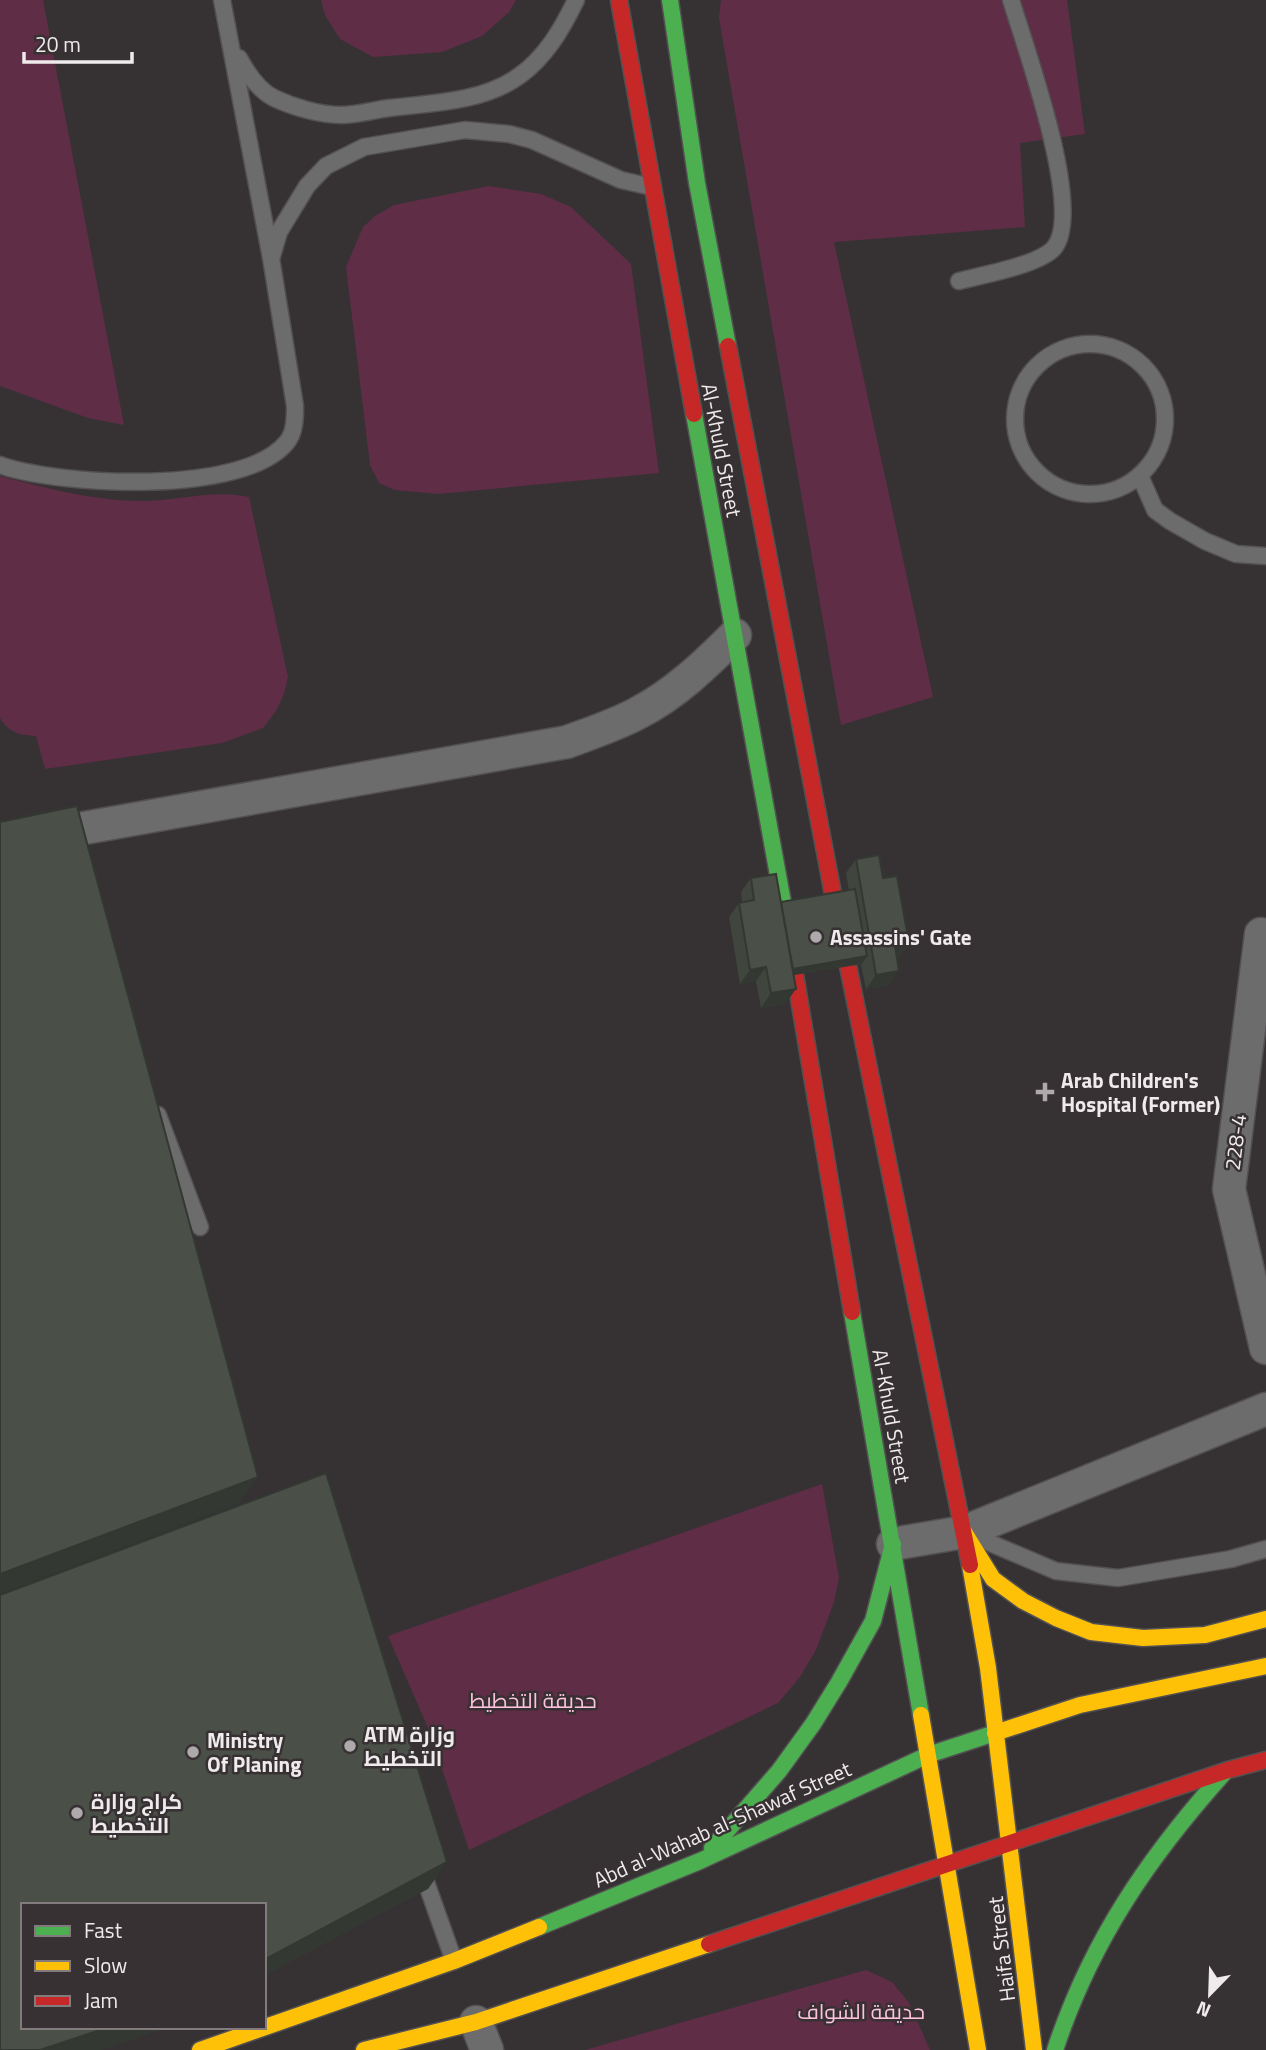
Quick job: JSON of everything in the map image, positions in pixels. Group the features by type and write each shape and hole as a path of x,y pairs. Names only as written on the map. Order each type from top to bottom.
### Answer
{"main road":[{"name":"Al-Khuld Street","path":"619,0 658,187 784,908"},
{"name":"Al-Khuld Street","path":"670,0 692,183 834,899"},
{"path":"848,966 964,1532 997,1732 1009,1843"},
{"name":"Al-Khuld Street","path":"796,975 947,1864"},
{"path":"964,1532 993,1579 1023,1601 1091,1632 1143,1638 1205,1635 1266,1619"},
{"path":"700,1861 779,1772 839,1682 873,1621 893,1544"},
{"name":"Abd al-Wahab al-Shawaf Street","path":"266,2027 454,1961 700,1861 928,1755 1080,1705 1266,1666"},
{"path":"364,2050 481,2036 947,1864 1228,1770 1266,1760"},
{"path":"1055,2050 1079,1986 1132,1888 1177,1826 1228,1770"},
{"name":"Haifa Street","path":"1009,1843 1034,2050"},
{"name":"Haifa Street","path":"947,1864 978,2050"},
{"name":"Abd al-Wahab al-Shawaf Street","path":"202,2050 261,2029"}],"street":[{"path":"0,843 568,742 639,713 709,662 735,635"},
{"name":"228-4","path":"1261,934 1229,1189 1266,1348"},
{"path":"893,1544 964,1532 1266,1409"}],"lane":[{"path":"0,465 97,482 175,482 244,467 275,452 288,441 294,425 295,406 271,258 222,0"},
{"path":"231,46 249,76 272,97 305,109 341,115 381,110 487,92 518,77 544,53 565,24 576,0"},
{"path":"959,281 1038,260 1055,247 1063,226 1062,186 1054,146 1011,0"},
{"path":"271,258 279,232 307,186 326,166 364,146 465,130 509,134 532,140 621,180 658,187"},
{"path":"1098,344 1122,351 1142,365 1157,385 1165,409 1164,434 1156,457 1140,476 1118,489 1094,494 1070,492 1047,481 1029,464 1018,442 1015,417 1019,393 1031,372 1050,356 1073,346 1098,344"},
{"path":"1140,476 1155,510 1170,521 1205,541 1236,554 1266,556"},
{"path":"153,1100 200,1227"},
{"path":"964,1532 1056,1571 1118,1578 1231,1559 1266,1549"},
{"path":"416,1850 454,1961"}],"green space":[{"path":"0,0 43,0 124,425 88,418 0,386"},
{"path":"321,0 516,0 509,12 482,36 442,52 373,57 340,39 325,15"},
{"path":"721,0 1067,0 1085,134 1020,143 1025,227 834,242 933,697 841,725 719,18"},
{"path":"489,186 541,194 571,207 631,264 659,473 438,494 395,490 379,483 370,465 346,267 363,227 394,205"},
{"path":"0,476 106,499 142,501 222,494 249,497 288,677 276,711 263,728 222,743 45,769 36,736 15,732 0,718"},
{"name":"حديقة التخطيط","path":"822,1484 839,1578 834,1602 816,1650 800,1677 778,1703 469,1850 429,1730 388,1636"},
{"name":"حديقة الشواف","path":"866,1970 892,1982 909,2003 930,2050 585,2050"}],"building":[{"path":"77,806 258,1477 0,1574 0,822"},
{"path":"879,855 883,878 897,876 909,943 895,945 899,971 876,975 856,859"},
{"path":"776,874 796,989 771,993 766,967 750,970 739,903 754,900 751,878"},
{"name":"Assassins' Gate","path":"855,889 867,956 793,969 781,902"},
{"name":"Ministry Of Planing","path":"326,1473 447,1862 266,1959 266,1903 21,1903 21,2029 103,2029 40,2050 0,2050 0,1595"}],"traffic: fast":[{"path":"670,0 697,183 728,346"},
{"path":"694,414 784,908"},
{"path":"852,1312 921,1715"},
{"path":"712,1848 779,1771 839,1682 873,1621 893,1544"},
{"path":"539,1927 700,1861 928,1755 995,1733"},
{"path":"1055,2050 1086,1973 1124,1902 1171,1837 1224,1773"}],"traffic: slow":[{"path":"964,1532 993,1579 1023,1601 1091,1632 1143,1638 1205,1635 1266,1619"},
{"path":"970,1565 988,1668 1034,2050"},
{"path":"995,1733 1080,1705 1266,1666"},
{"path":"921,1715 978,2050"},
{"path":"266,2027 454,1961 539,1927"},
{"path":"364,2050 476,2022 709,1944"},
{"path":"200,2050 260,2029"}],"traffic: jam":[{"path":"619,0 694,414"},
{"path":"728,346 834,899"},
{"path":"848,966 970,1565"},
{"path":"795,975 852,1312"},
{"path":"709,1944 1228,1770 1266,1760"}],"place":[{"name":"Assassins' Gate","path":"816,937"},
{"name":"Arab Children's Hospital (Former)","path":"1045,1092"},
{"name":"ATM وزارة التخطيط","path":"350,1746"},
{"name":"Ministry Of Planing","path":"193,1752"},
{"name":"كراج وزارة التخطيط","path":"77,1813"}]}
